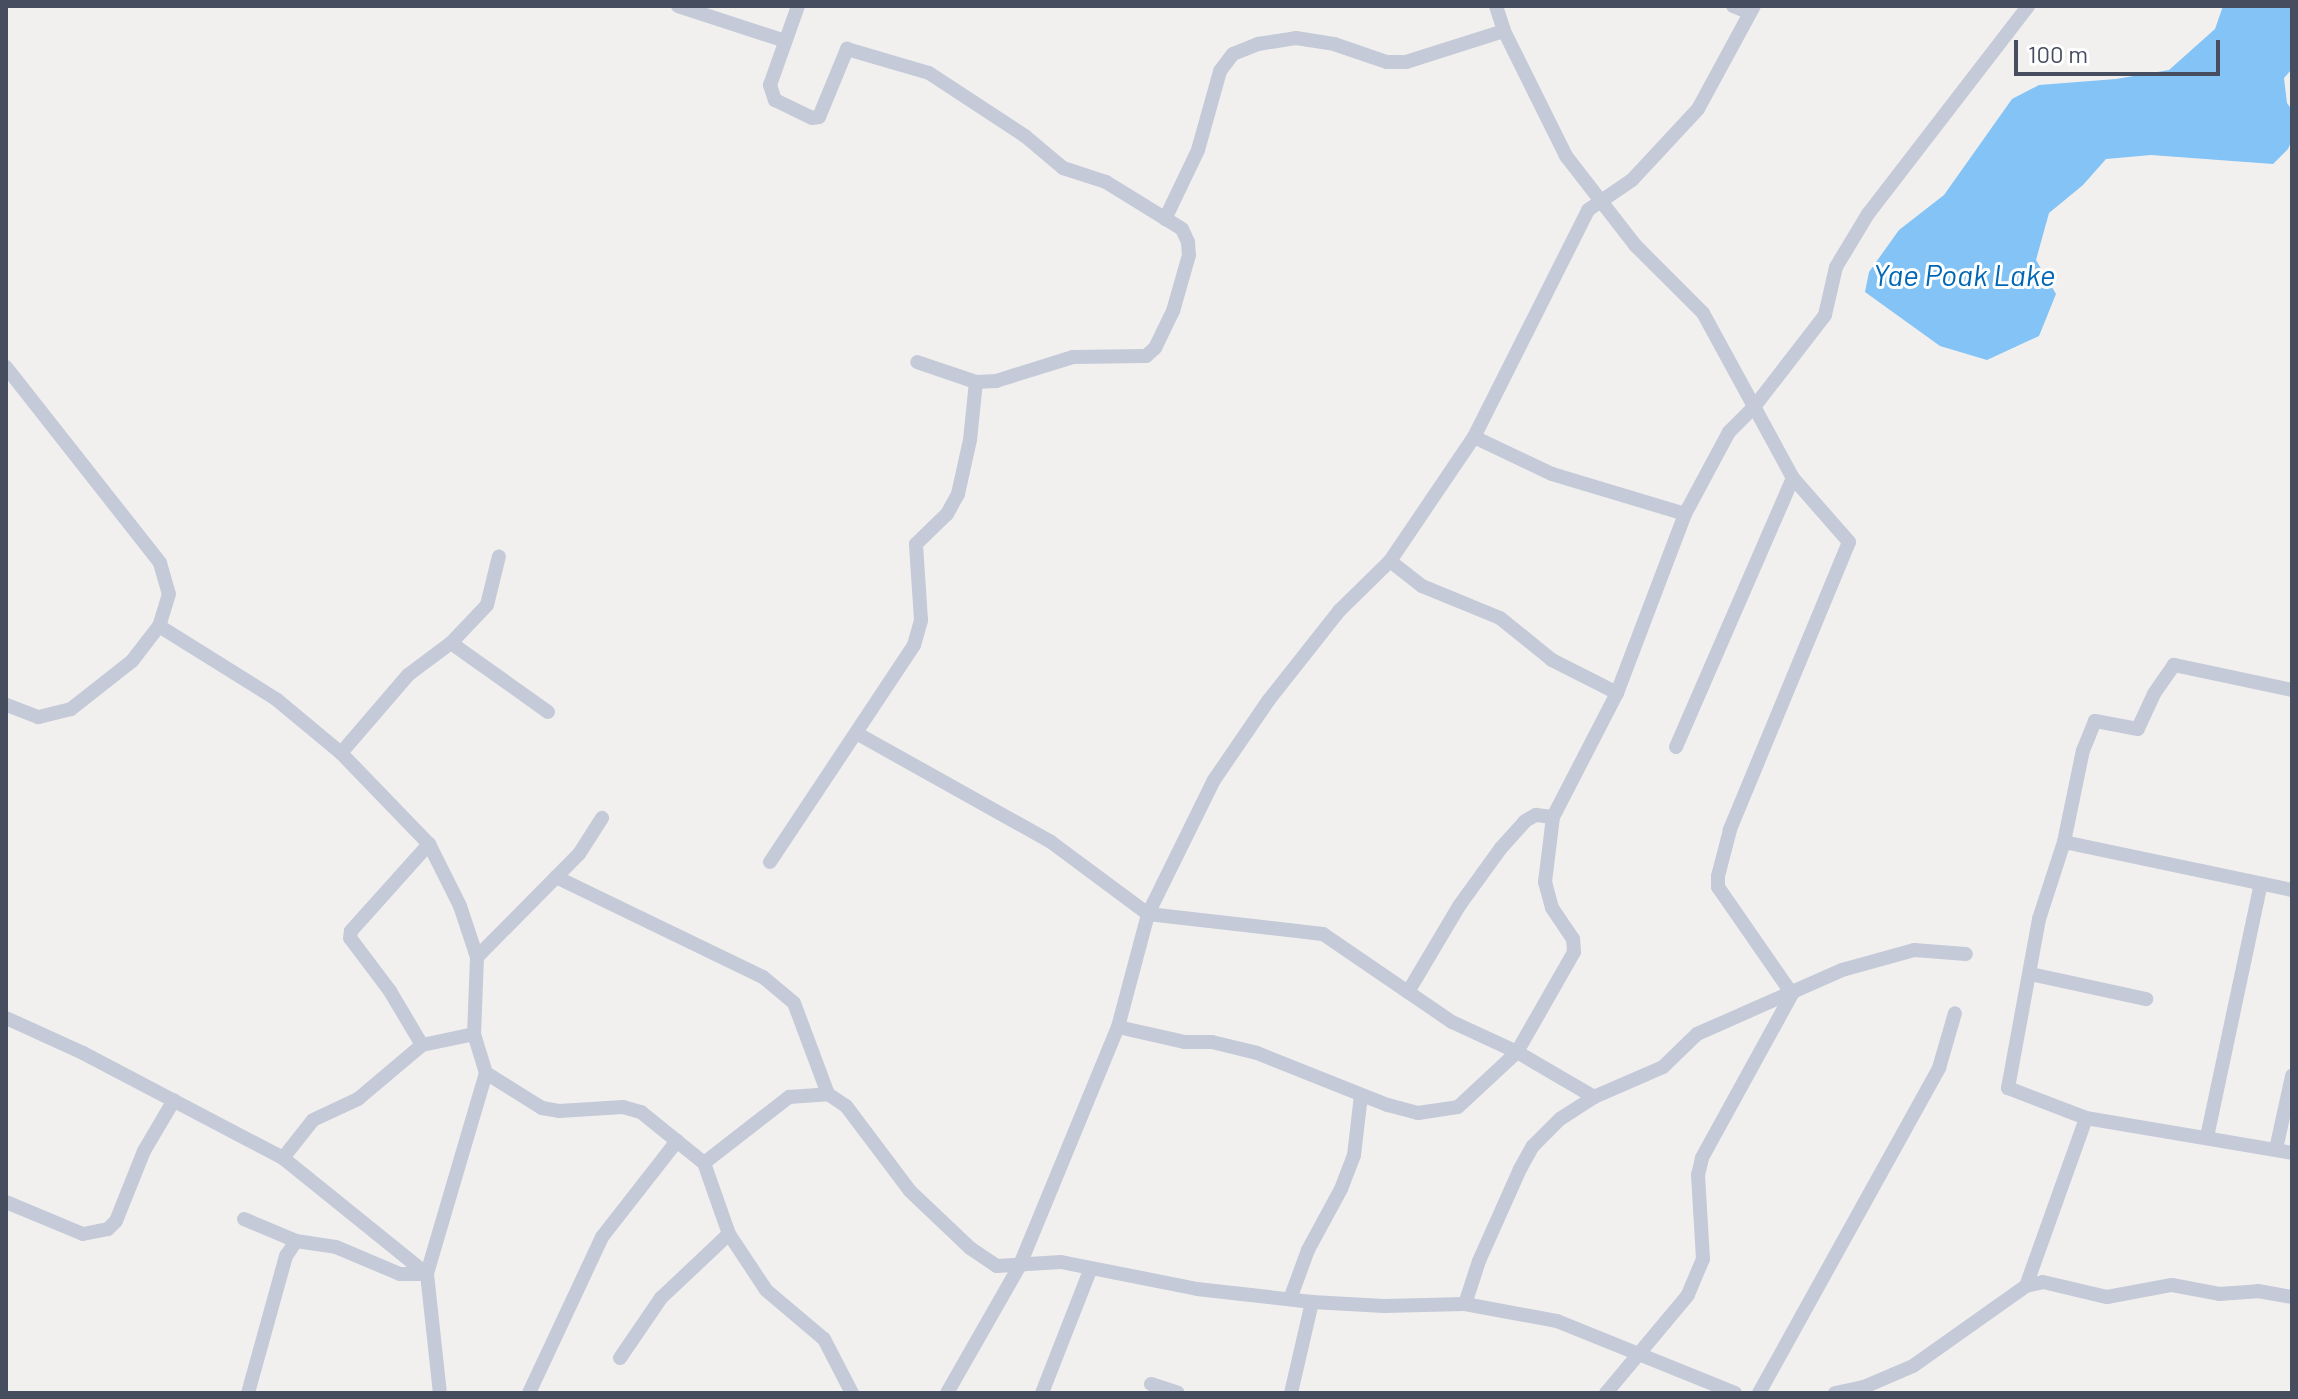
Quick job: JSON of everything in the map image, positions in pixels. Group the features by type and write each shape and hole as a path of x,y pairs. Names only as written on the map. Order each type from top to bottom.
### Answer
{"street":[{"path":"678,6 718,13 785,41"},
{"path":"798,6 770,93 775,100 819,117 843,52 852,49 929,73 1025,136 1063,168 1106,182 1182,229 1189,255 1173,311 1155,348 1136,358 1073,357 996,381 976,382 917,362"},
{"path":"1496,6 1504,31 1566,156 1635,245 1703,313 1793,478 1847,537 1849,549 1730,830 1718,876 1718,887 1792,994"},
{"path":"947,1393 1019,1267 1118,1027 1148,914 1214,780 1259,714 1339,611 1390,561 1474,437 1588,210 1632,180 1698,109 1752,10 1733,6"},
{"path":"1118,1027 1185,1042 1212,1042 1257,1053 1361,1095 1418,1113 1458,1107 1517,1052 1574,952 1573,939 1552,908 1545,882 1553,817 1617,693 1685,514 1729,432 1754,407 1825,315 1836,267 1868,214 2028,6"},
{"path":"1165,219 1198,150 1220,71 1233,54 1258,44 1296,38 1334,44 1387,62 1406,62 1504,31"},
{"path":"6,367 160,563 169,594 159,626 132,661 71,709 38,717 6,705"},
{"path":"770,862 858,734 914,645 921,620 916,544 947,514 958,494 970,440 976,382"},
{"path":"1474,437 1552,474 1685,514"},
{"path":"1676,747 1793,478"},
{"path":"341,753 408,675 451,643 487,605 499,556"},
{"path":"1390,561 1422,586 1500,618 1552,660 1617,693"},
{"path":"159,626 276,699 341,753 429,844 460,906 477,957 474,1034 486,1073 427,1274 440,1393"},
{"path":"451,643 548,712"},
{"path":"2292,690 2174,665 2154,694 2138,729 2095,721 2083,750 2064,842 2039,919 2008,1088 2086,1118 2292,1153"},
{"path":"858,734 1051,842 1148,914 1323,934 1452,1022 1517,1052 1594,1097"},
{"path":"1408,992 1459,906 1501,848 1525,821 1536,815 1553,817"},
{"path":"477,957 579,854 602,818"},
{"path":"2064,842 2292,890"},
{"path":"422,1045 390,991 350,938 351,931 429,844"},
{"path":"556,877 763,977 794,1003 828,1094 846,1106 910,1191 970,1248 997,1266 1061,1262 1197,1289 1312,1302 1384,1306 1465,1304 1557,1321 1735,1393"},
{"path":"2207,1137 2261,884"},
{"path":"1465,1304 1479,1261 1533,1146 1560,1119 1594,1097 1663,1067 1697,1034 1842,970 1914,950 1966,954"},
{"path":"2031,974 2146,999"},
{"path":"1606,1393 1688,1295 1698,1275 1703,1259 1698,1189 1702,1158 1792,994"},
{"path":"1759,1393 1939,1068 1955,1013"},
{"path":"6,1018 174,1100 283,1158 427,1274"},
{"path":"283,1158 313,1120 358,1099 422,1045 474,1034"},
{"path":"486,1073 542,1108 559,1111 623,1107 641,1112 704,1163 729,1234 766,1290 824,1339 852,1393"},
{"path":"2276,1149 2292,1076"},
{"path":"704,1163 789,1097 828,1094"},
{"path":"1290,1299 1308,1250 1341,1189 1354,1155 1361,1095"},
{"path":"6,1202 83,1234 98,1234 108,1229 116,1221 144,1151 174,1100"},
{"path":"2026,1286 2086,1118"},
{"path":"529,1393 602,1237 677,1141"},
{"path":"244,1219 296,1241 336,1247 400,1274 427,1274"},
{"path":"620,1358 661,1298 729,1234"},
{"path":"248,1393 286,1256 296,1241"},
{"path":"1042,1393 1091,1268"},
{"path":"1835,1393 1864,1387 1913,1366 2026,1286 2043,1282 2107,1297 2172,1285 2219,1294 2258,1291 2292,1297"},
{"path":"1291,1393 1312,1302"},
{"path":"1151,1384 1178,1393"}],"water":[{"name":"Yae Poak Lake","path":"2223,6 2292,6 2292,69 2284,78 2287,103 2292,110 2292,140 2288,149 2273,164 2151,155 2106,159 2083,185 2049,213 2036,260 2056,294 2039,336 1987,360 1940,346 1865,292 1869,272 1899,230 1944,195 2012,99 2039,85 2116,79 2169,70 2215,29"}]}
